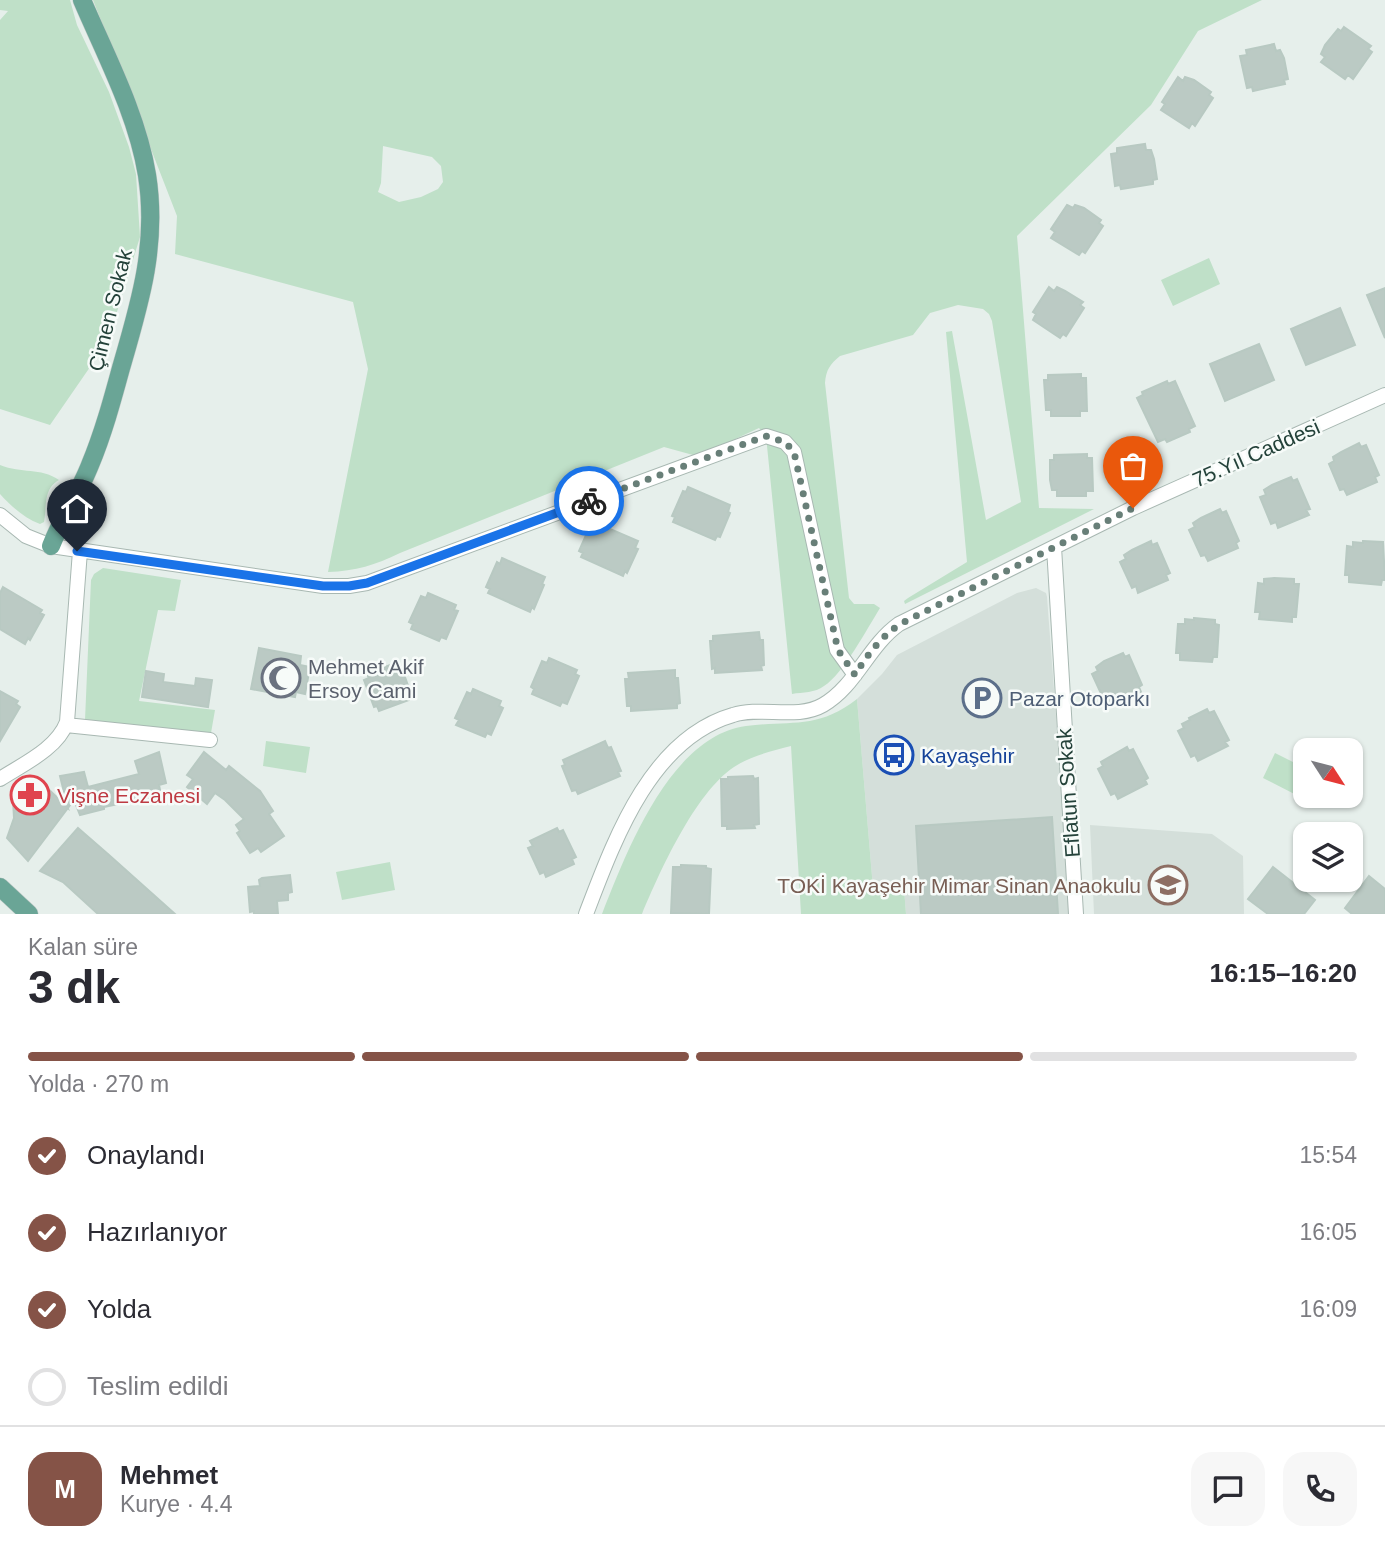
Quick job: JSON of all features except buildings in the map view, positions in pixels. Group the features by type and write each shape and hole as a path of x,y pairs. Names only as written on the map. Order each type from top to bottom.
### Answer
{"main road":[{"name":"Çimen Sokak","path":"51,546 100,441 141,299 149,259 146,173 133,124 82,0"},
{"path":"0,887 29,914"}],"street":[{"name":"75.Yıl Caddesi","path":"586,914 624,822 656,773 684,740 705,726 752,711 816,708 837,694 855,675 879,641 900,624 1133,508 1385,395"},
{"path":"0,515 26,536 51,546 323,586 358,585 766,436 785,442 794,452 838,650 855,675"},
{"name":"Eflatun Sokak","path":"1054,547 1076,914"},
{"path":"0,779 50,746 66,725 80,551"},
{"path":"66,725 210,740"}],"shaded area":[{"path":"1036,588 1046,593 1047,597 1071,914 906,914 904,888 873,888 857,699 897,655 1017,593"},
{"name":"TOKİ Kayaşehir Mimar Sinan Anaokulu","path":"1090,825 1212,834 1243,856 1244,914 1094,914"}],"green space":[{"path":"0,0 70,0 77,25 109,92 136,174 140,237 108,341 50,425 0,409 0,20 8,11 0,10"},
{"path":"93,0 1262,0 1198,31 1151,105 1017,236 1039,508 1094,509 905,604 904,601 908,598 967,562 946,332 952,331 986,520 1021,502 992,321 983,309 958,305 930,313 913,335 840,356 829,368 825,383 849,598 854,604 874,604 880,608 839,672 824,686 813,691 792,694 766,436 759,428 705,453 693,455 664,447 382,561 356,569 328,572 368,369 353,302 175,254 177,216","holes":["383,146 432,157 441,166 443,182 438,189 421,197 399,202 378,192"]},
{"path":"1209,258 1220,284 1173,306 1161,280"},
{"path":"0,465 45,473 59,480 48,493 44,522 40,524 29,518 0,494"},
{"path":"103,568 181,580 175,611 158,610 139,701 215,710 211,733 85,720 91,580 94,574"},
{"path":"857,699 873,888 904,888 906,914 801,914 791,746 747,760 720,779 680,834 642,914 602,914 624,860 654,801 673,774 695,751 719,734 746,726 816,720 843,709"},
{"path":"266,741 310,747 306,773 263,766"},
{"path":"1275,753 1293,762 1293,793 1263,778"},
{"path":"390,862 395,890 342,900 336,872"}],"way so far":[{"path":"589,501 766,436 785,442 794,452 838,650 855,675 885,634 900,624 1133,508"}],"place":[{"name":"Mehmet Akif Ersoy Cami","path":"281,678"},
{"name":"Pazar Otoparkı","path":"982,698"},
{"name":"Kayaşehir","path":"894,755"},
{"name":"Vişne Eczanesi","path":"30,795"},
{"name":"TOKİ Kayaşehir Mimar Sinan Anaokulu","path":"1168,885"}],"route":[{"path":"77,551 323,586 349,586 367,583 589,501"}]}
